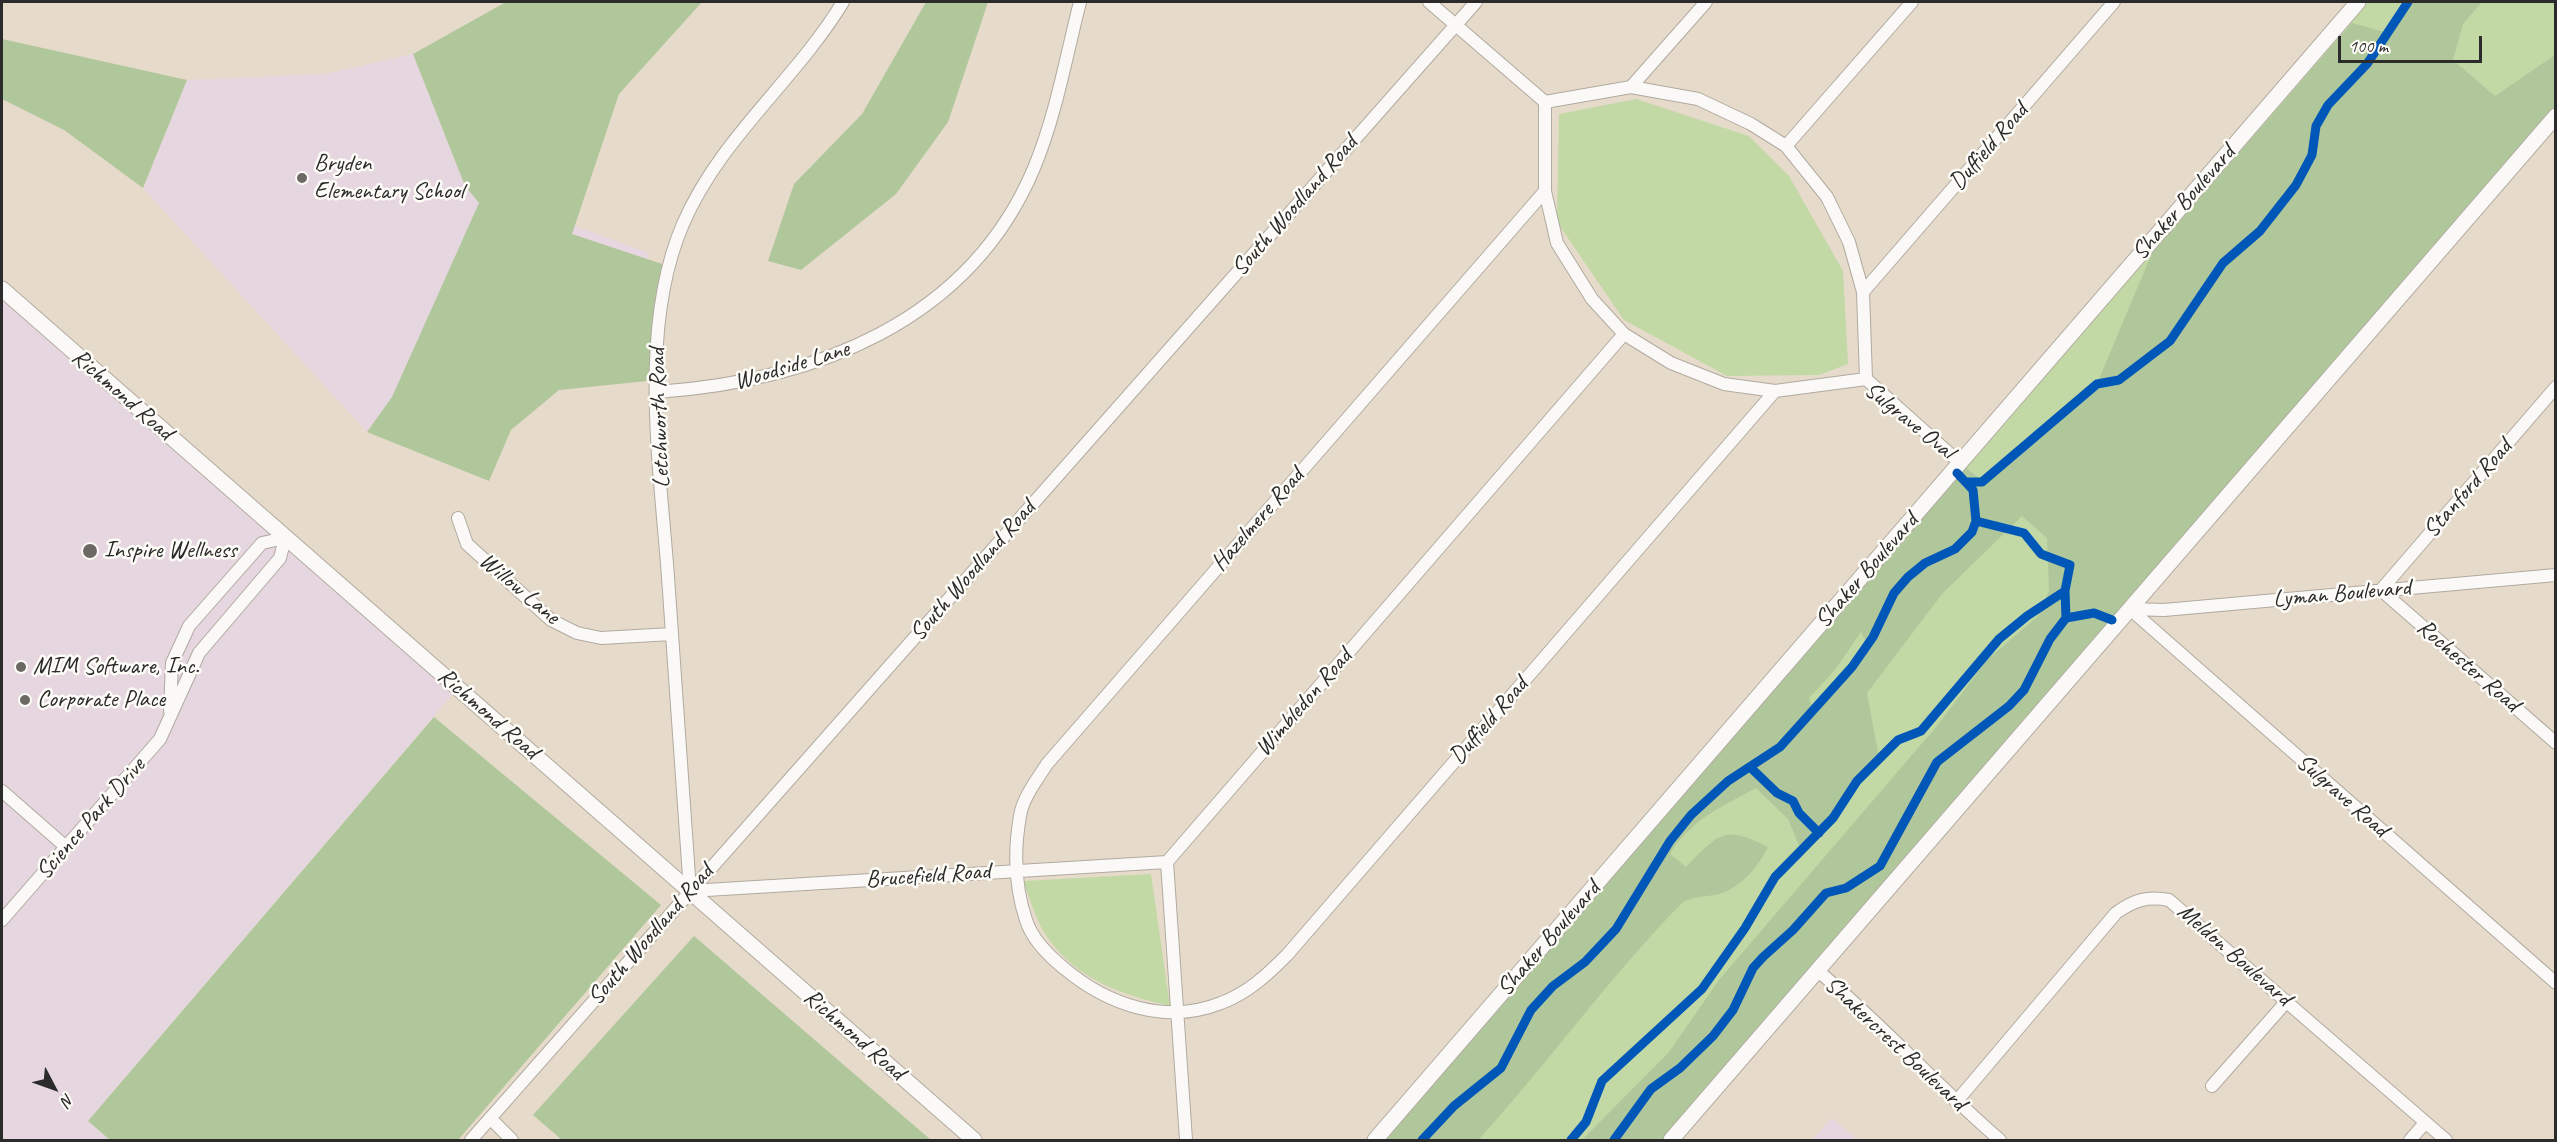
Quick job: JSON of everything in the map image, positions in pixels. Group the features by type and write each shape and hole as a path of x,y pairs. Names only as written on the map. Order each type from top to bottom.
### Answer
{"main road":[{"name":"Shaker Boulevard","path":"1375,1140 2358,2"},
{"path":"1671,1140 2556,116"},
{"name":"Richmond Road","path":"2,289 975,1140"}],"street":[{"name":"Letchworth Road","path":"690,891 657,392 655,347 660,301 668,266 682,225 703,183 727,147 804,57 843,2"},
{"name":"Woodside Lane","path":"657,392 725,386 806,366 876,338 939,295 968,268 994,236 1015,205 1033,170 1049,128 1080,2"},
{"path":"1429,2 1545,102 1631,87 1698,99 1751,124 1786,146 1827,197 1849,242 1863,292 1866,379"},
{"name":"South Woodland Road","path":"471,1140 1476,2"},
{"path":"1631,87 1706,2"},
{"path":"1786,146 1912,2"},
{"name":"Duffield Road","path":"1863,292 2114,2"},
{"name":"Sulgrave Oval","path":"1545,102 1545,191 1557,243 1592,299 1624,334 1671,363 1724,384 1775,391 1866,379 1960,463"},
{"name":"Hazelmere Road","path":"1176,1012 1136,1008 1113,1001 1084,985 1048,955 1026,922 1016,870 1020,815 1027,796 1047,764 1545,191"},
{"name":"Wimbledon Road","path":"1167,861 1624,334"},
{"name":"Stanford Road","path":"2380,590 2556,387"},
{"name":"Duffield Road","path":"1176,1012 1219,1004 1238,995 1260,982 1287,955 1775,391"},
{"name":"Willow Lane","path":"458,518 466,544 551,620 577,633 601,638 672,634"},
{"name":"Science Park Drive","path":"2,920 160,739 170,711 198,653 280,558 285,538 262,543 189,626 172,663 170,711"},
{"name":"Lyman Boulevard","path":"2130,609 2164,610 2556,575"},
{"name":"Rochester Road","path":"2380,590 2556,743"},
{"name":"Sulgrave Road","path":"2130,609 2556,983"},
{"path":"2,791 66,847"},
{"path":"1167,861 1186,1140"},
{"name":"Brucefield Road","path":"690,891 1167,861"},
{"name":"Meldon Boulevard","path":"1956,1102 2116,913 2131,902 2152,897 2169,900 2446,1140"},
{"name":"Shakercrest Boulevard","path":"1818,971 1879,1024 1956,1102 2000,1140"},
{"path":"2212,1086 2287,1001"},
{"path":"490,1118 512,1140"},
{"path":"2410,1140 2425,1123"}],"shaded area":[{"path":"413,54 465,186 649,253 622,379 559,390 511,430 392,397 367,432 143,188 187,80 325,74"},
{"path":"2,289 458,688 88,1121 110,1140 2,1140"},
{"path":"1832,1118 1858,1140 1812,1140"}],"green space":[{"path":"506,2 702,2 619,94 572,234 668,266 657,380 559,390 511,430 489,481 367,432 392,397 479,203 465,186 413,54"},
{"path":"926,2 988,2 948,122 896,194 801,270 768,261 794,184 862,114"},
{"path":"2358,2 2555,2 2555,116 1671,1140 1375,1140"},
{"path":"2408,2 2482,2 2463,24 2453,60 2495,96 2555,55 2555,107 1661,1140 1582,1140 1669,1052 1719,980 1936,727 1988,659 2038,616 2049,591 2047,538 2022,516 1942,594 1867,693 1879,758 1801,850 1788,819 1756,788 1708,815 1687,832 1670,854 1686,867 1706,847 1722,836 1741,836 1753,840 1768,847 1756,867 1745,879 1725,892 1696,897 1681,904 1628,961 1478,1140 1386,1140 1965,467 1982,481 2097,384 2152,253 2352,23 2388,33","holes":["1861,632 1866,642 1841,677 1812,707 1809,698 1835,670"]},
{"path":"2,39 187,80 143,188 64,130 2,99"},
{"path":"1636,99 1749,136 1789,176 1843,271 1848,364 1819,375 1727,376 1624,320 1557,222 1559,114"},
{"path":"434,717 661,905 458,1140 110,1140 88,1121"},
{"path":"1151,874 1170,1006 1101,983 1072,964 1059,952 1043,931 1023,881"},
{"path":"694,936 931,1140 562,1140 533,1115"}],"cycle path":[{"path":"1967,482 1982,482 2097,384 2119,380 2170,341 2223,263 2260,231 2296,185 2312,155 2316,126 2328,105 2367,64 2408,2"},
{"path":"1422,1140 1454,1106 1501,1068 1531,1010 1553,986 1585,962 1616,929 1670,841 1691,815 1728,781 1780,747 1852,667 1873,637 1894,593 1908,577 1925,563 1955,549 1972,532 1976,521 1973,490 1957,473"},
{"path":"1976,521 2024,533 2041,554 2070,565 2065,591 2066,618"},
{"path":"1571,1140 1586,1122 1602,1081 1702,989 1745,928 1775,877 1833,818 1857,781 1898,740 1921,731 1999,639 2027,616 2065,591"},
{"path":"1614,1140 1651,1089 1680,1068 1713,1036 1733,1010 1753,968 1763,957 1793,930 1826,893 1846,888 1880,866 1937,762 2009,706 2024,690 2050,639 2066,618 2094,613 2112,620"},
{"path":"1750,767 1777,793 1793,801 1799,813 1819,833"}],"place":[{"name":"Bryden Elementary School","path":"302,178"},
{"name":"Inspire Wellness","path":"90,551"},
{"name":"MIM Software, Inc.","path":"21,667"},
{"name":"Corporate Place","path":"25,700"}]}
